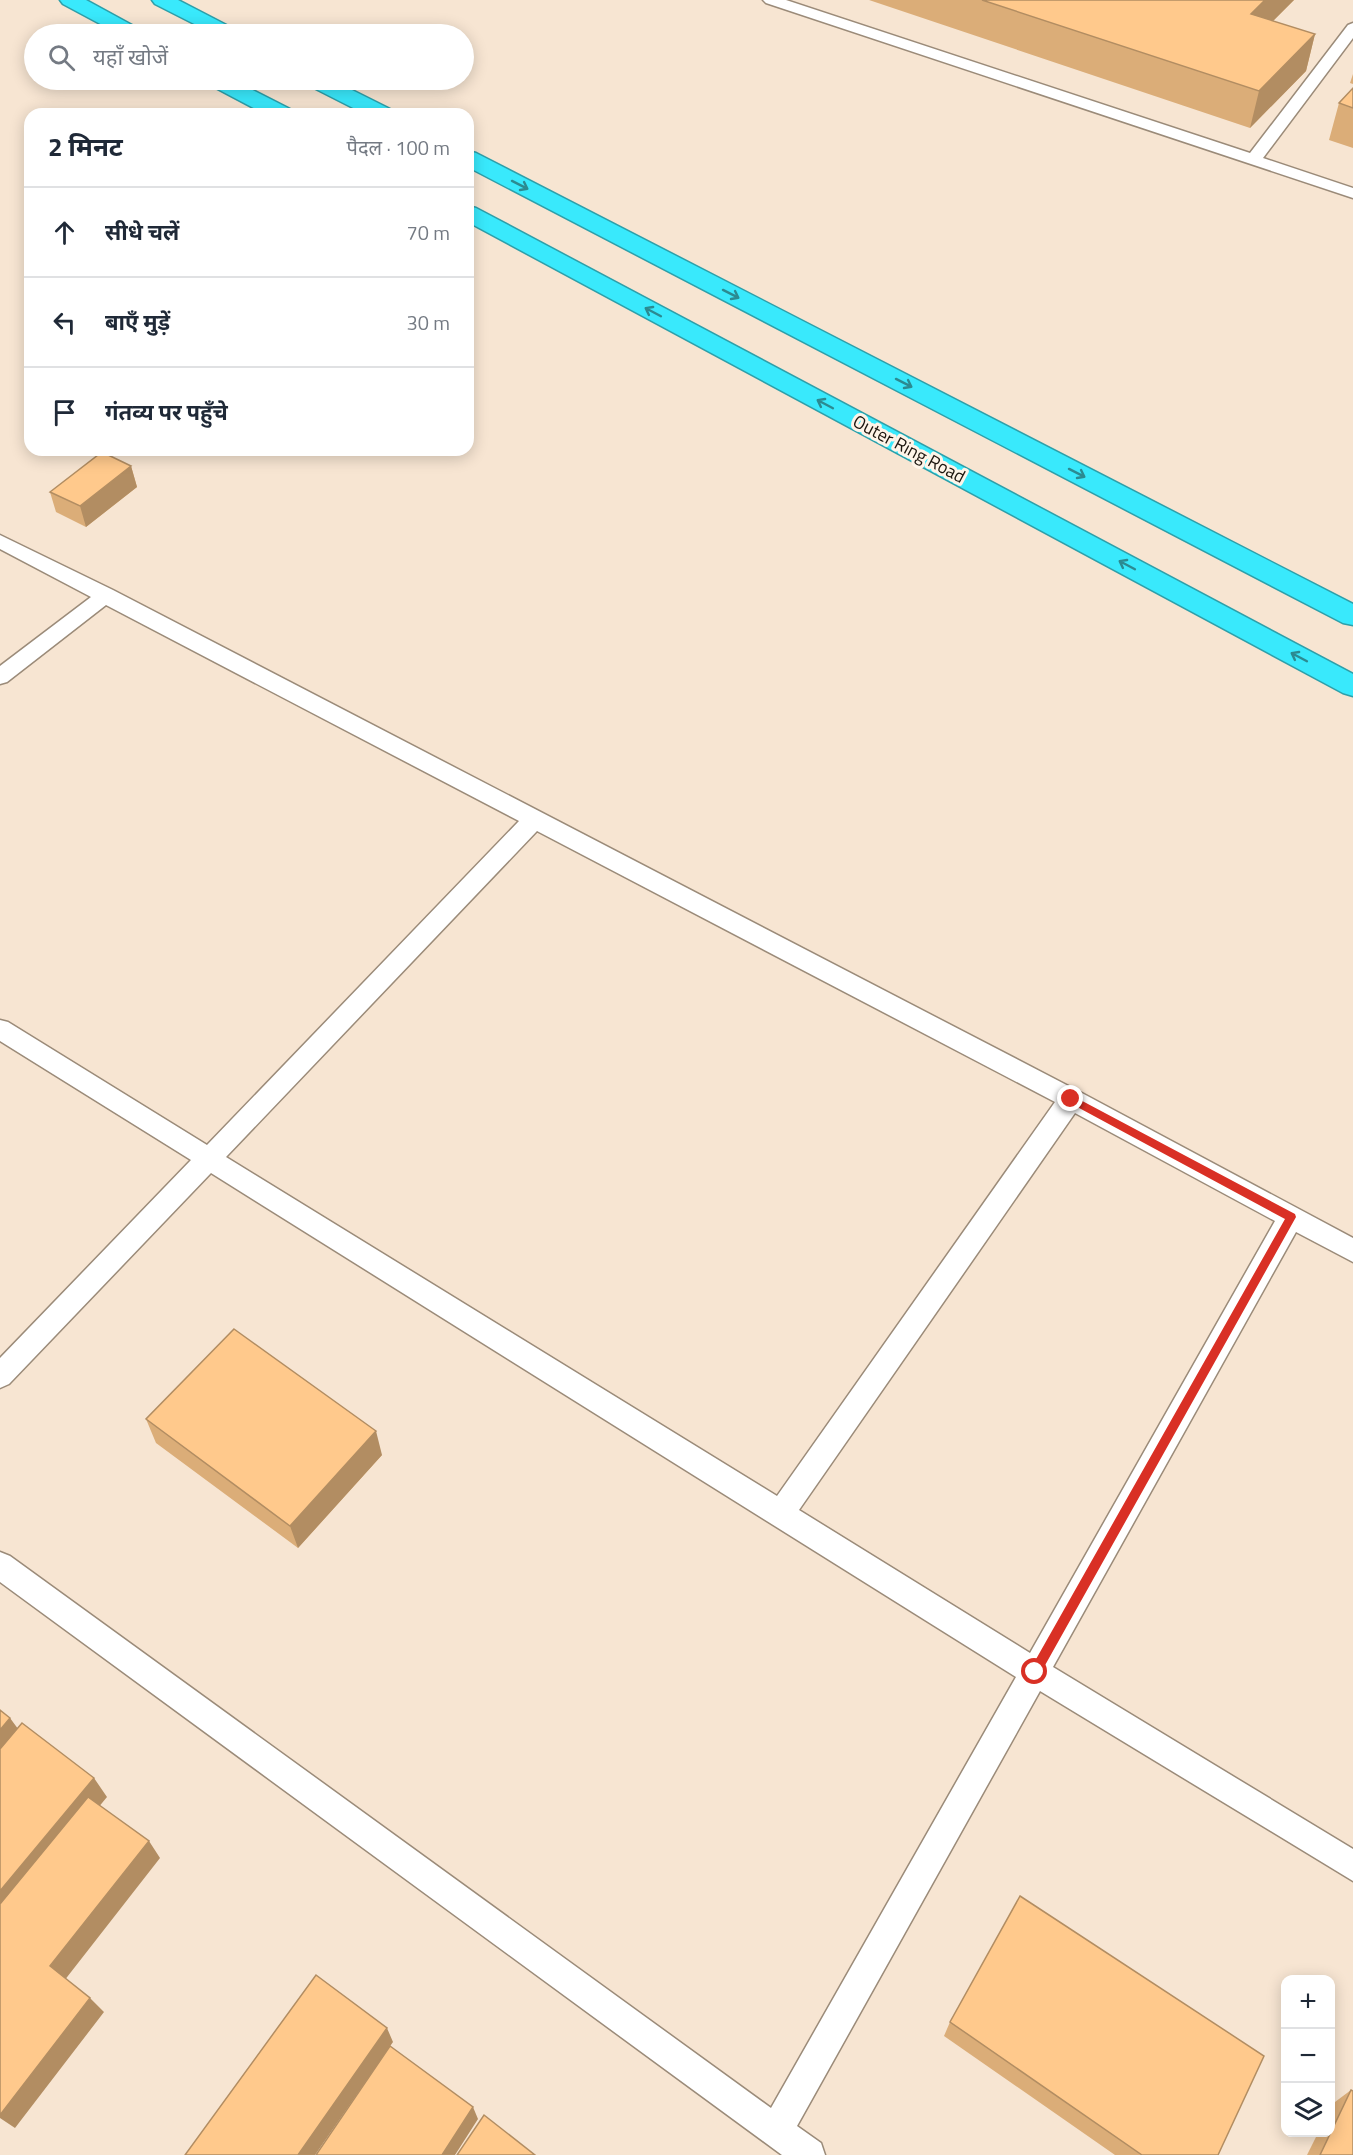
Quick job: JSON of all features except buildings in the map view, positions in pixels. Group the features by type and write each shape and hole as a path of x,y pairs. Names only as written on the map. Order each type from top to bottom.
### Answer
{"highway":[{"path":"69,0 115,24"},
{"path":"162,0 209,24"},
{"path":"237,90 271,108"},
{"path":"335,90 370,108"},
{"path":"474,161 1353,616"},
{"name":"Outer Ring Road","path":"474,216 1352,685"}],"lane":[{"path":"771,0 1353,193"},
{"path":"1253,160 1353,28"},
{"path":"0,541 1071,1099 1353,1251"},
{"path":"0,677 106,595"},
{"path":"0,1376 535,819"},
{"path":"0,1029 1035,1672 1353,1866"},
{"path":"781,1513 1071,1099"},
{"path":"776,2131 1291,1217"},
{"path":"0,1565 809,2155"}],"route":[{"path":"1035,1672 1291,1217 1071,1099"}]}
